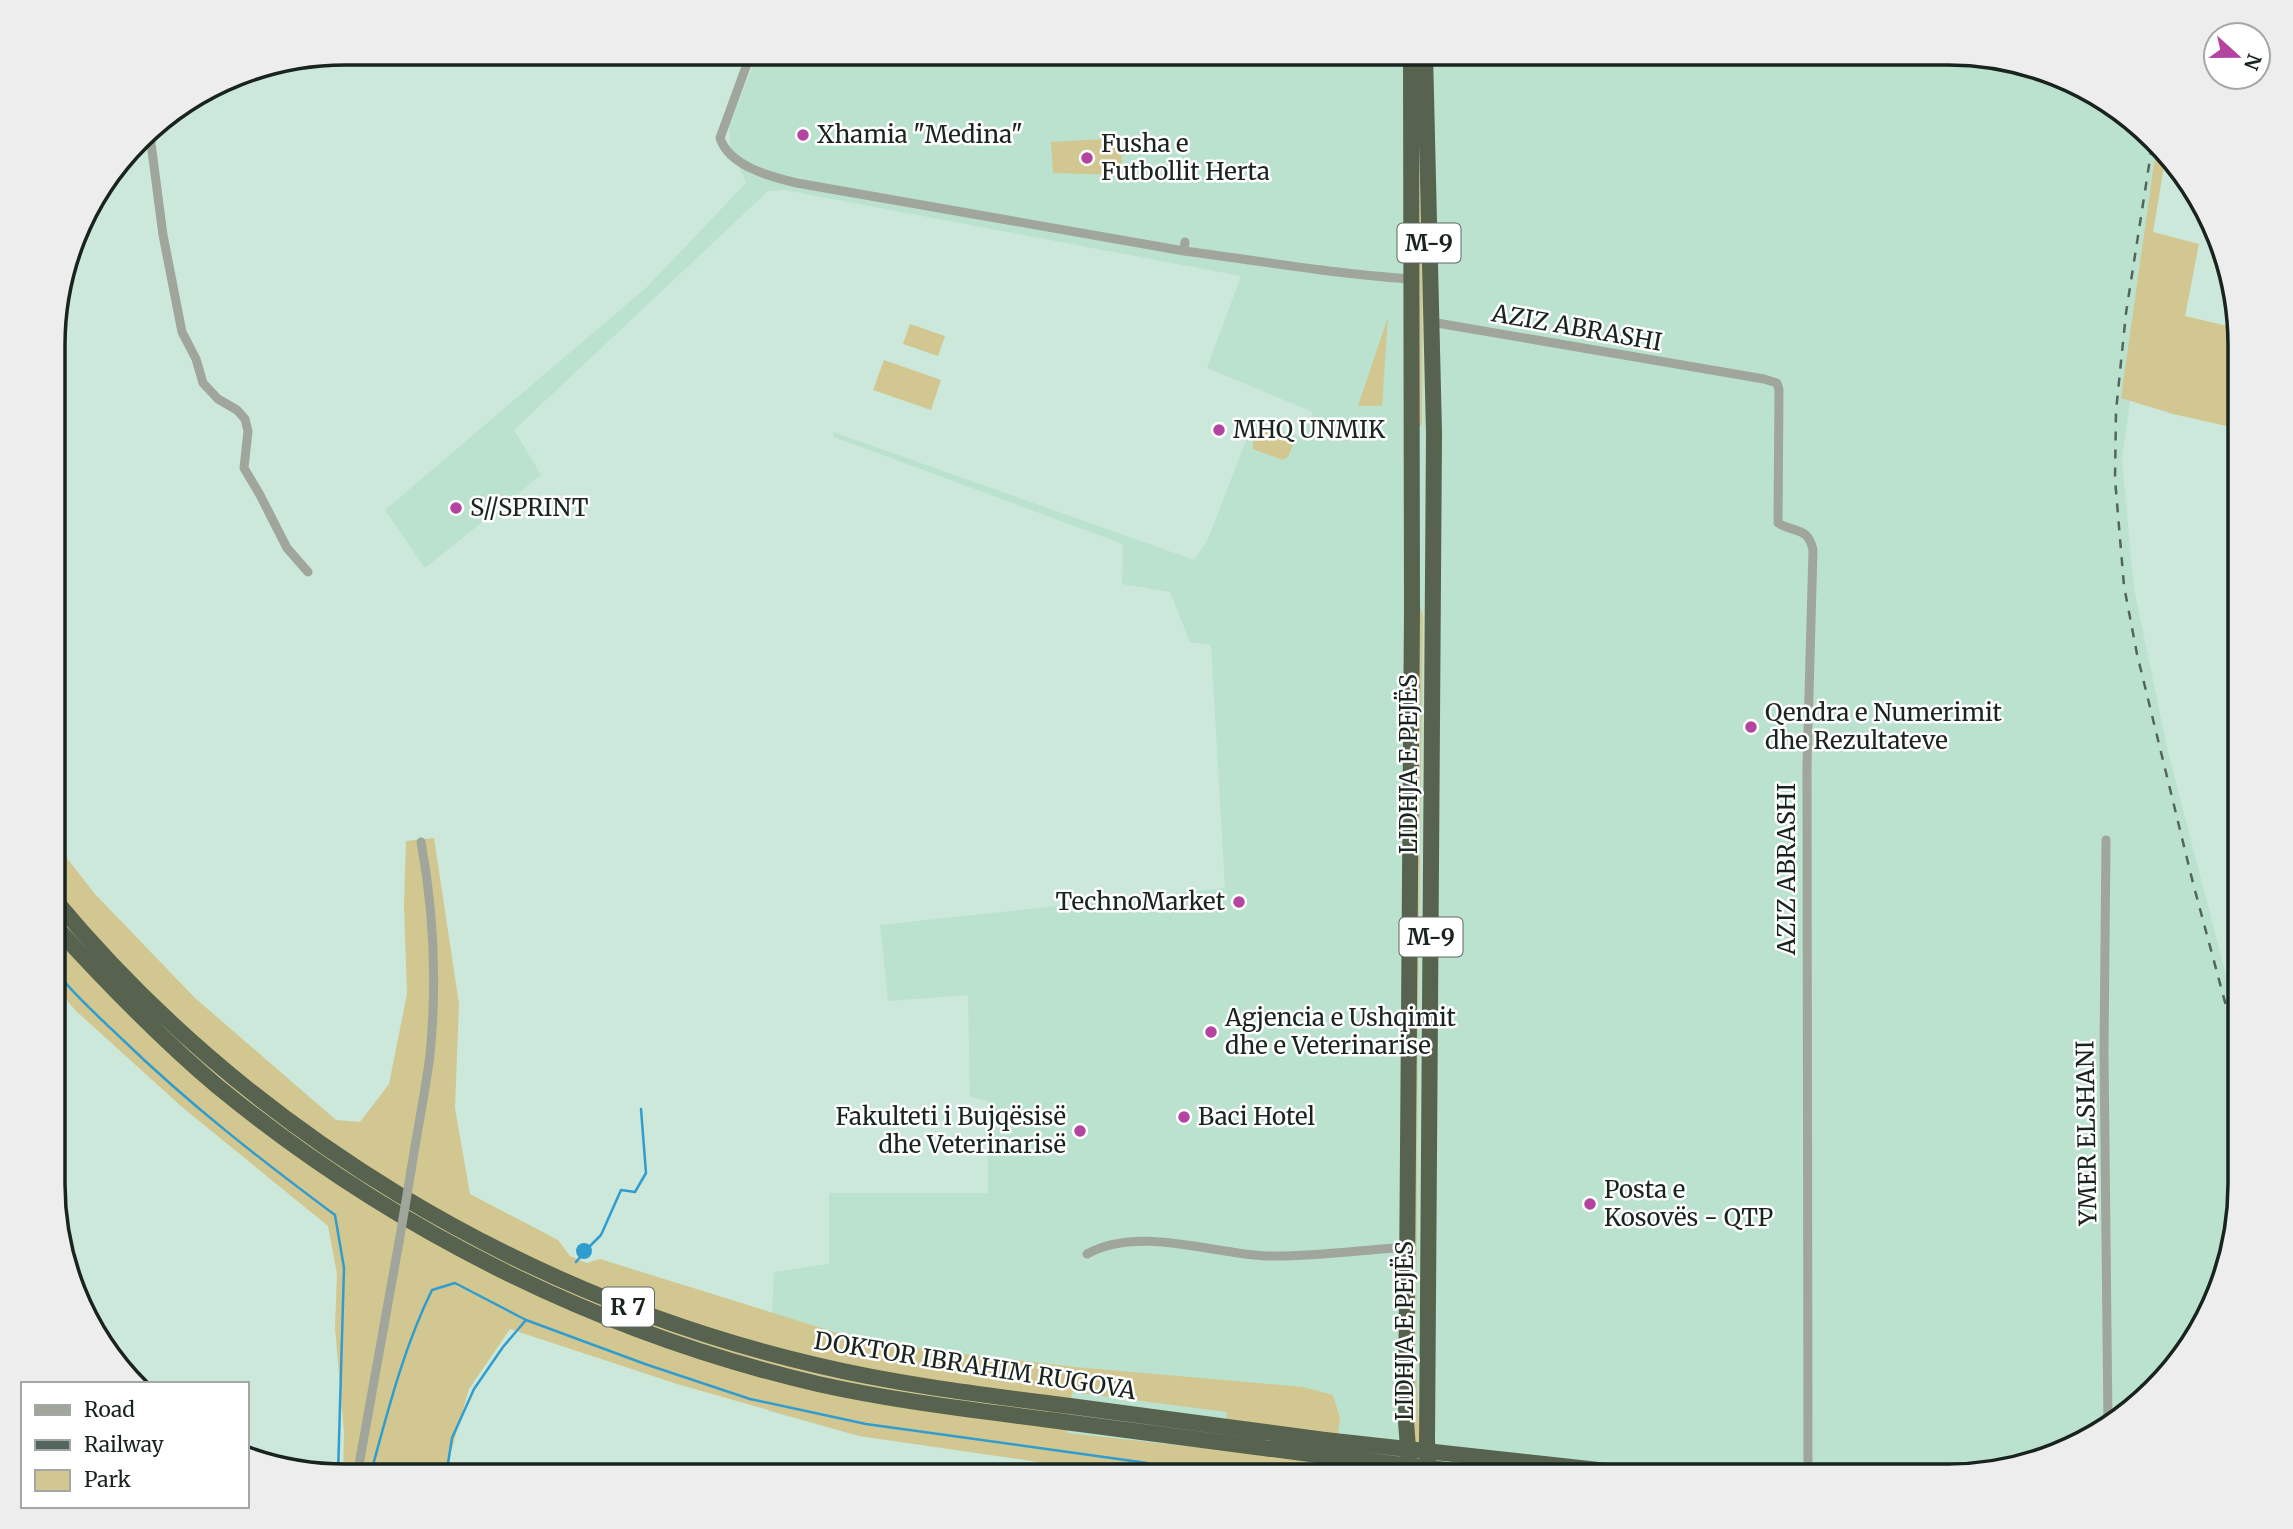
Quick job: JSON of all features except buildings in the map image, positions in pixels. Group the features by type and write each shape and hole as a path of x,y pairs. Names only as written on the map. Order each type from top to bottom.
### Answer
{"highway":[{"name":"LIDHJA E PEJËS","path":"1409,1464 1406,1421 1411,771 1411,65"},
{"name":"LIDHJA E PEJËS","path":"1425,65 1434,460 1428,1464"},
{"name":"DOKTOR IBRAHIM RUGOVA","path":"65,911 151,1003 225,1070 286,1118 397,1194 483,1242 556,1278 656,1318 727,1341 820,1366 959,1391 1424,1464"},
{"name":"DOKTOR IBRAHIM RUGOVA","path":"65,936 141,1016 216,1084 276,1132 391,1210 433,1234 513,1276 601,1315 721,1357 831,1386 970,1409 1325,1448 1512,1464"},
{"path":"1401,1464 1406,1421"}],"street":[{"path":"746,65 720,138 727,151 753,170 771,177 1329,272 1412,279"},
{"path":"151,143 163,235 182,332 196,359 203,383 218,399 237,410 245,419 248,431 244,468 287,548 309,572"},
{"name":"AZIZ ABRASHI","path":"1431,323 1777,383 1777,523 1803,532 1808,536 1813,550 1807,766 1808,1464"},
{"name":"YMER ELSHANI","path":"2106,840 2104,1052 2108,1414"},
{"path":"359,1464 429,1058 434,996 432,918 421,842"},
{"path":"1087,1254 1107,1246 1152,1242 1205,1246 1265,1256 1407,1247"}],"shaded area":[{"path":"753,65 1967,65 2021,74 2055,86 2088,102 2133,134 2162,164 2122,460 2134,589 2168,752 2228,983 2228,1203 2223,1239 2219,1257 2199,1308 2181,1340 2159,1369 2119,1406 2072,1435 2021,1455 1967,1464 1053,1464 859,1436 768,1411 774,1272 829,1264 829,1193 988,1193 988,1101 970,1097 968,995 888,1001 880,925 1225,888 1211,645 1190,642 1170,592 1122,584 1123,544 834,437 833,432 1194,560 1208,539 1254,420 1302,438 1313,412 1207,368 1241,276 785,190 768,191 514,430 541,475 425,568 385,510 647,287 746,183 730,146 729,127"}],"green space":[{"name":"Fusha e Futbollit Herta","path":"1121,138 1122,175 1053,173 1051,142"},
{"path":"1418,138 1422,246 1422,424 1417,429"},
{"path":"2155,156 2164,166 2153,232 2199,244 2185,316 2228,326 2228,426 2173,414 2121,398"},
{"path":"1388,317 1382,406 1358,406"},
{"path":"910,324 945,336 938,356 903,344"},
{"path":"884,360 941,380 931,410 873,390"},
{"path":"1264,426 1293,437 1294,442 1288,457 1283,460 1253,449 1255,436"},
{"path":"1418,599 1423,616 1416,1363 1421,1464 1414,1464"},
{"path":"434,838 459,1004 455,1108 470,1194 558,1240 570,1256 587,1263 600,1259 844,1335 930,1350 1075,1367 1303,1387 1333,1395 1340,1418 1334,1464 1053,1464 859,1436 677,1384 510,1329 469,1389 447,1464 343,1464 344,1433 335,1327 337,1274 328,1226 182,1107 65,998 65,856 95,894 195,998 336,1120 360,1122 389,1084 407,994 404,906 406,841","holes":["1072,1392 1227,1412 1222,1450 1067,1433"]}],"water":[{"path":"584,1243 590,1245 590,1257 584,1259 578,1257 576,1251 578,1245"}],"waterway":[{"path":"65,982 174,1087 335,1215 344,1268 338,1464"},
{"path":"590,1246 601,1235 621,1190 635,1192 646,1173 641,1109"},
{"path":"576,1262 581,1256"},
{"path":"373,1464 396,1382 422,1312 432,1290 455,1283 526,1320 750,1399 866,1424 1147,1463"},
{"path":"448,1464 452,1438 474,1389 503,1347 526,1320"}],"railway":[{"path":"2151,152 2126,313 2116,411 2115,479 2124,586 2137,654 2228,1013"}],"place":[{"name":"Xhamia \"Medina\"","path":"803,135"},
{"name":"Fusha e Futbollit Herta","path":"1087,158"},
{"name":"MHQ UNMIK","path":"1219,430"},
{"name":"S//SPRINT","path":"456,508"},
{"name":"Qendra e Numerimit dhe Rezultateve","path":"1751,727"},
{"name":"TechnoMarket","path":"1239,902"},
{"name":"Agjencia e Ushqimit dhe e Veterinarise","path":"1211,1032"},
{"name":"Baci Hotel","path":"1184,1117"},
{"name":"Fakulteti i Bujqësisë dhe Veterinarisë","path":"1080,1131"},
{"name":"Posta e Kosovës - QTP","path":"1590,1204"}]}
